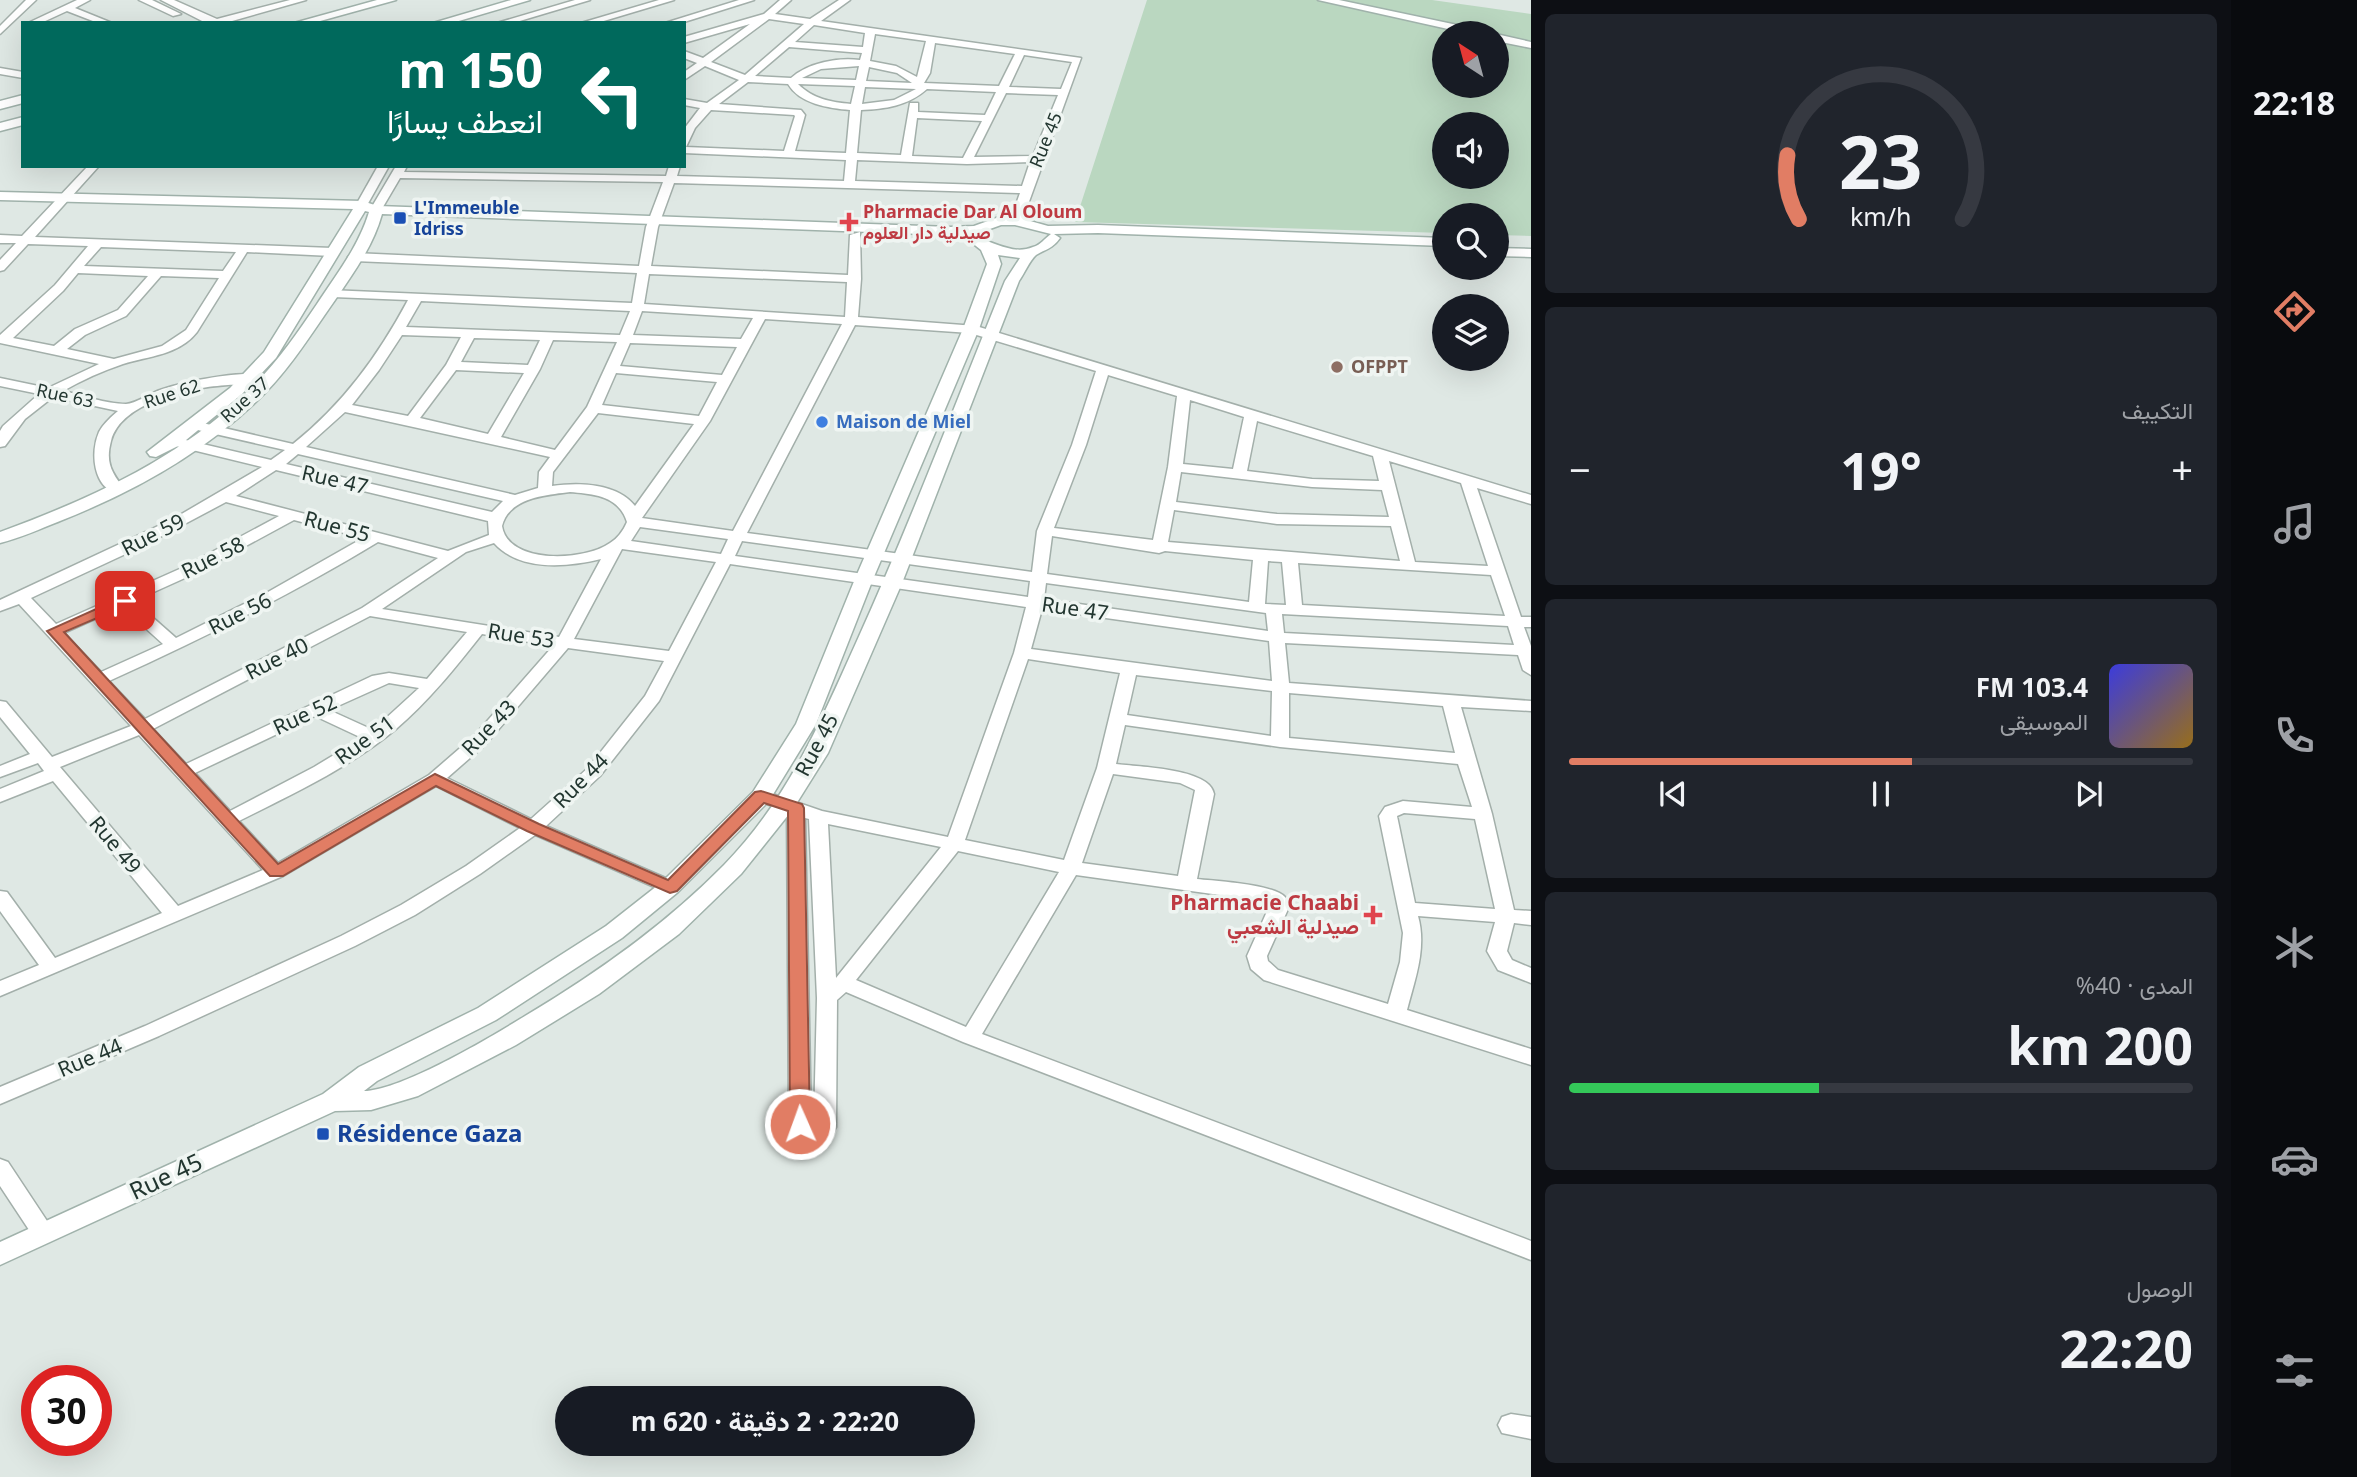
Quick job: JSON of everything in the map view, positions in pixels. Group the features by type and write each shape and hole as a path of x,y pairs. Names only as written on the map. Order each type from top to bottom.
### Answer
{"street":[{"path":"0,41 4,29 31,0"},
{"path":"37,21 85,0"},
{"path":"144,0 192,21"},
{"path":"166,0 214,21"},
{"path":"252,0 271,8"},
{"path":"220,21 301,0"},
{"path":"307,21 390,0"},
{"path":"445,21 524,0"},
{"path":"552,0 603,21 669,0"},
{"path":"509,21 585,0"},
{"path":"677,21 749,0"},
{"path":"772,0 784,2"},
{"path":"687,128 811,23 845,0"},
{"path":"1323,0 1432,23"},
{"path":"686,76 784,2"},
{"path":"65,7 102,21"},
{"path":"0,12 19,12"},
{"path":"686,39 767,16 1021,52 967,161"},
{"path":"849,185 856,106 871,29"},
{"path":"920,85 931,39"},
{"path":"1509,40 1531,46"},
{"path":"788,44 867,50"},
{"name":"Rue 45","path":"1016,221 1037,159 1078,60 1021,52"},
{"path":"686,55 746,79 1065,92"},
{"path":"863,63 900,69 923,89 911,98 888,105 856,106 830,104 809,98 796,90 793,81 819,66 863,63"},
{"path":"906,158 914,115 911,98"},
{"path":"0,105 21,100"},
{"path":"686,102 709,107 797,112 800,115 796,134 788,154"},
{"path":"914,115 987,118"},
{"path":"0,127 21,122"},
{"path":"686,150 967,161 1037,159"},
{"path":"0,267 92,168"},
{"name":"Rue 37","path":"0,538 113,485 182,444 214,429 269,380 301,340 354,257 383,168"},
{"path":"561,168 587,176"},
{"path":"587,176 598,168"},
{"path":"546,490 545,474 594,408 625,339 637,308 654,224 674,168"},
{"path":"399,171 478,171 1026,190"},
{"name":"Rue 37","path":"182,444 194,425 250,378 289,326 332,252 399,171"},
{"path":"0,196 60,202"},
{"path":"0,204 60,202 368,211 980,239 999,221 1016,221 1050,234 1432,250"},
{"path":"654,224 980,239 1004,252 1031,252 1042,249 1050,244 1050,234"},
{"path":"1050,234 1098,229 1432,242"},
{"name":"Rue 44","path":"0,1096 152,1031 348,941 473,870 533,827 594,772 653,697 851,320 856,235"},
{"path":"0,239 332,252"},
{"name":"Rue 45","path":"0,1254 332,1101 368,1074 487,1014 614,932 670,887 761,796 806,724 864,579 971,329 994,264 980,239"},
{"path":"2,339 77,269 98,242"},
{"path":"1509,243 1531,244"},
{"path":"0,443 5,423 79,377 182,340 244,248"},
{"name":"Rue 45","path":"332,1101 372,1100 409,1089 507,1039 590,988 680,920 733,869 790,806 817,753 893,583 1012,281 1031,252"},
{"path":"1509,252 1531,253"},
{"path":"354,257 855,279"},
{"path":"77,269 226,275"},
{"path":"57,350 80,332 122,313 158,272"},
{"path":"333,293 851,320 971,329 1531,500"},
{"name":"Rue 59","path":"0,606 130,547 224,497 274,466 343,407 363,383 398,331 417,296"},
{"path":"614,547 632,533 635,519 703,421 761,316"},
{"path":"398,331 746,344"},
{"path":"412,420 452,366 470,333"},
{"path":"493,438 533,369 548,336"},
{"path":"2,339 116,363"},
{"path":"452,366 533,369"},
{"path":"611,369 726,379"},
{"path":"797,1013 832,998 955,842 1022,653 1035,604 1045,531 1079,445 1103,370"},
{"name":"Rue 62","path":"113,485 101,457 103,438 130,409 186,387 250,378 269,380"},
{"name":"Rue 63","path":"0,382 130,409"},
{"path":"1159,548 1175,467 1184,394"},
{"path":"343,407 412,420 559,455"},
{"path":"594,408 703,421"},
{"path":"1239,476 1251,414"},
{"name":"Rue 47","path":"194,425 516,499"},
{"name":"Rue 47","path":"182,444 496,518 516,499 546,490 593,489 628,505 635,519 736,536 1265,609 1531,622"},
{"path":"1380,455 1409,567"},
{"path":"1175,467 1312,483 1390,486"},
{"path":"1467,481 1513,621 1527,650 1531,670"},
{"name":"Rue 37","path":"0,527 113,485"},
{"name":"Rue 55","path":"224,497 450,556"},
{"path":"1167,505 1277,519 1398,522"},
{"name":"Rue 58","path":"55,631 125,601 217,556 292,515"},
{"path":"496,518 496,537"},
{"path":"1045,531 1159,548 1497,571"},
{"name":"Rue 56","path":"100,679 176,646 278,594 375,537"},
{"name":"Rue 47","path":"496,537 514,551 542,559 565,561 614,547 726,559 1274,637 1527,650"},
{"name":"Rue 40","path":"0,772 48,764 143,727 369,611 472,543 496,537"},
{"name":"Rue 43","path":"0,989 276,872 435,779 496,723 564,643 614,547"},
{"path":"1261,557 1265,609 1274,637 1281,689 1280,742"},
{"path":"1290,559 1294,611"},
{"path":"22,597 276,872"},
{"path":"125,601 176,646"},
{"name":"Rue 53","path":"369,611 477,630 674,657"},
{"name":"Rue 51","path":"228,819 325,769 374,737 430,685 477,630"},
{"path":"1022,653 1129,671 1281,689 1531,706"},
{"path":"971,1037 1071,868 1106,768 1129,671"},
{"name":"Rue 52","path":"184,772 384,678 430,685"},
{"path":"1451,702 1465,759 1483,814 1507,916 1497,951 1505,965 1531,976"},
{"name":"Rue 49","path":"0,706 175,916"},
{"path":"316,710 374,737"},
{"path":"1117,719 1280,742 1465,759"},
{"name":"Rue 40","path":"0,796 48,764"},
{"path":"1106,768 1184,778 1204,787 1205,794 1186,885"},
{"path":"435,779 533,827 670,887"},
{"path":"761,796 818,816 955,842 1071,868 1274,897 1279,906 1257,956 1262,969 1271,975 1531,1057"},
{"path":"790,806 800,1124 814,1132 825,1127 832,998 818,816"},
{"path":"1395,1016 1412,948 1413,933 1388,816 1391,811 1403,807 1483,814"},
{"path":"0,897 52,968"},
{"path":"1406,909 1531,918"},
{"path":"832,998 971,1037 1531,1251"},
{"path":"0,1168 43,1233"}],"green space":[{"path":"1147,0 1432,0 1531,14 1531,236 1509,235 1509,203 1432,203 1432,233 1075,222"}],"place":[{"name":"L'Immeuble Idriss","path":"400,218"},
{"name":"Pharmacie Dar Al Oloum صيدلية دار العلوم","path":"849,222"},
{"name":"OFPPT","path":"1337,367"},
{"name":"Maison de Miel","path":"822,422"},
{"name":"Pharmacie Chaabi صيدلية الشعبي","path":"1373,915"},
{"name":"Résidence Gaza","path":"323,1134"}],"route":[{"path":"125,601 55,631 276,872 435,779 533,827 670,887 711,849 761,796 796,808 800,1124"}]}
